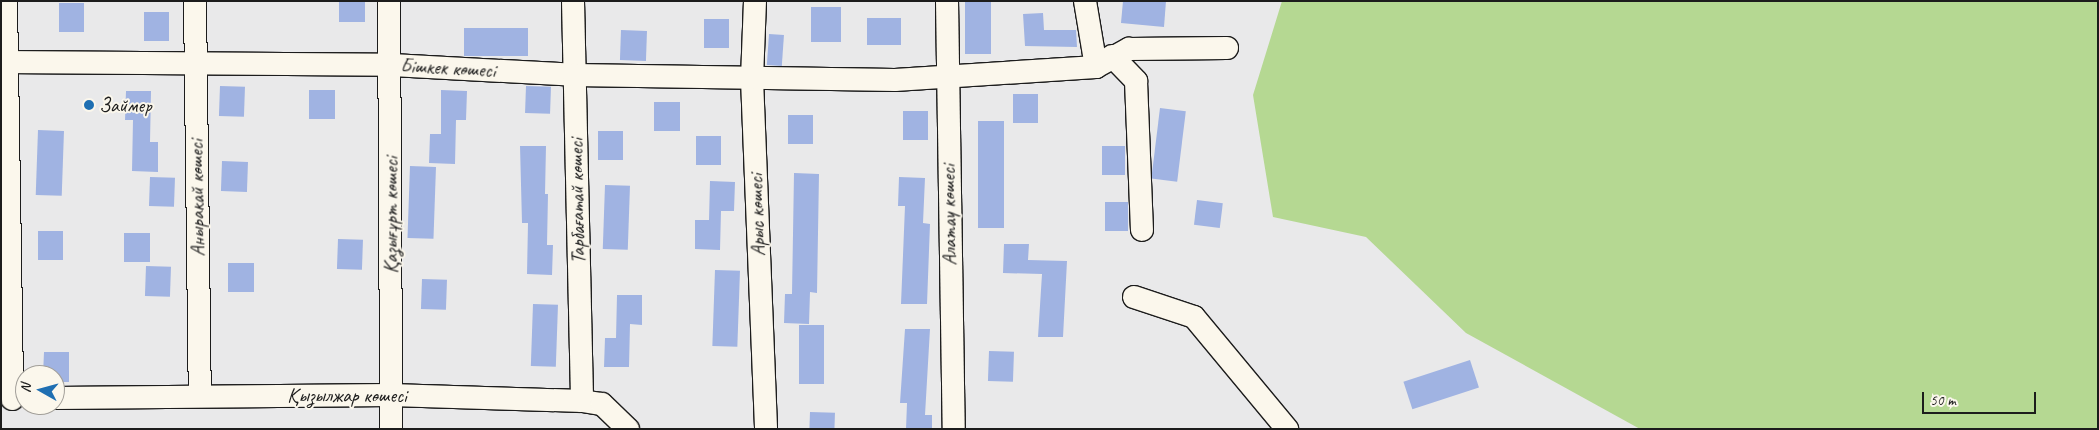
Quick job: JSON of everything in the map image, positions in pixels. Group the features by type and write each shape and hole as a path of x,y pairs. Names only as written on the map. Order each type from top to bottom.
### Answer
{"street":[{"path":"6,1 4,62 13,399"},
{"name":"Аныракай көшесі","path":"195,1 200,394"},
{"name":"Қазығұрт көшесі","path":"389,1 392,65 391,429"},
{"name":"Тарбағатай көшесі","path":"573,1 582,401"},
{"name":"Арыс көшесі","path":"755,1 752,79 766,429"},
{"name":"Алатау көшесі","path":"947,1 946,79 954,429"},
{"path":"1085,1 1104,62 1136,81 1142,230"},
{"name":"Бішкек көшесі","path":"4,62 392,65 574,75 895,80 946,79 1104,62 1129,49 1227,48"},
{"path":"1134,297 1194,317 1287,429"},
{"name":"Қызылжар көшесі","path":"65,398 200,394 391,394 582,401 602,404 628,429"}],"green space":[{"path":"1282,1 2098,1 2098,429 1640,429 1466,333 1366,237 1273,217 1253,95"}],"building":[{"path":"339,1 365,1 365,22 339,22"},
{"path":"965,1 991,1 991,54 965,54"},
{"path":"1123,1 1166,1 1164,27 1121,23"},
{"path":"59,3 84,3 84,32 59,32"},
{"path":"811,7 841,7 841,42 811,42"},
{"path":"144,12 169,12 169,41 144,41"},
{"path":"1043,13 1044,30 1076,30 1077,47 1025,46 1023,14"},
{"path":"867,18 901,18 901,45 867,45"},
{"path":"704,19 729,19 729,48 704,48"},
{"path":"464,28 528,28 528,56 464,56"},
{"path":"621,30 647,31 646,61 620,60"},
{"path":"769,34 784,35 782,66 767,65"},
{"path":"220,86 245,87 244,117 219,116"},
{"path":"526,86 551,87 550,114 525,113"},
{"path":"309,90 335,90 335,119 309,119"},
{"path":"441,90 467,91 466,120 456,120 455,164 429,163 430,134 441,134"},
{"path":"126,91 151,91 150,142 158,142 158,172 132,171 133,120 125,120"},
{"path":"1013,94 1038,94 1038,123 1013,123"},
{"path":"654,102 680,102 680,131 654,131"},
{"path":"1160,108 1186,111 1177,182 1151,178"},
{"path":"903,111 928,111 928,140 903,140"},
{"path":"788,115 813,115 813,144 788,144"},
{"path":"978,121 1004,121 1004,228 978,228"},
{"path":"38,130 64,131 62,196 36,195"},
{"path":"598,131 623,131 623,160 598,160"},
{"path":"696,136 721,136 721,165 696,165"},
{"path":"520,146 546,146 545,194 548,194 547,245 553,245 552,275 527,274 528,223 522,223"},
{"path":"1102,146 1125,146 1125,175 1102,175"},
{"path":"222,161 248,162 247,192 221,191"},
{"path":"410,166 436,167 433,239 407,238"},
{"path":"794,173 819,174 817,293 810,292 809,324 784,323 785,294 792,294"},
{"path":"150,177 175,178 174,207 149,206"},
{"path":"899,177 925,178 923,223 930,224 927,304 901,304 905,206 898,206"},
{"path":"710,181 735,182 734,211 721,211 720,250 695,249 695,220 709,220"},
{"path":"605,185 630,186 628,250 603,249"},
{"path":"1197,200 1223,203 1220,228 1194,225"},
{"path":"1105,202 1128,202 1128,231 1105,231"},
{"path":"38,231 63,231 63,260 38,260"},
{"path":"124,233 150,233 150,262 124,262"},
{"path":"338,239 363,240 362,270 337,269"},
{"path":"1004,244 1029,244 1028,260 1067,261 1063,337 1038,337 1042,274 1003,273"},
{"path":"228,263 254,263 254,292 228,292"},
{"path":"146,266 171,267 170,297 145,296"},
{"path":"715,270 740,271 737,347 712,346"},
{"path":"422,279 447,280 446,310 421,309"},
{"path":"617,295 642,295 642,325 630,324 629,367 604,367 605,338 616,338"},
{"path":"533,304 558,305 556,367 531,366"},
{"path":"799,325 824,325 824,384 799,384"},
{"path":"905,329 930,329 925,415 932,415 932,429 906,429 907,403 900,403"},
{"path":"989,351 1014,352 1013,382 988,381"},
{"path":"44,352 69,352 69,382 65,382 65,365 43,365"},
{"path":"1470,360 1479,388 1412,409 1403,382"},
{"path":"810,412 835,413 834,429 809,429"}],"place":[{"name":"Займер","path":"89,105"}]}
